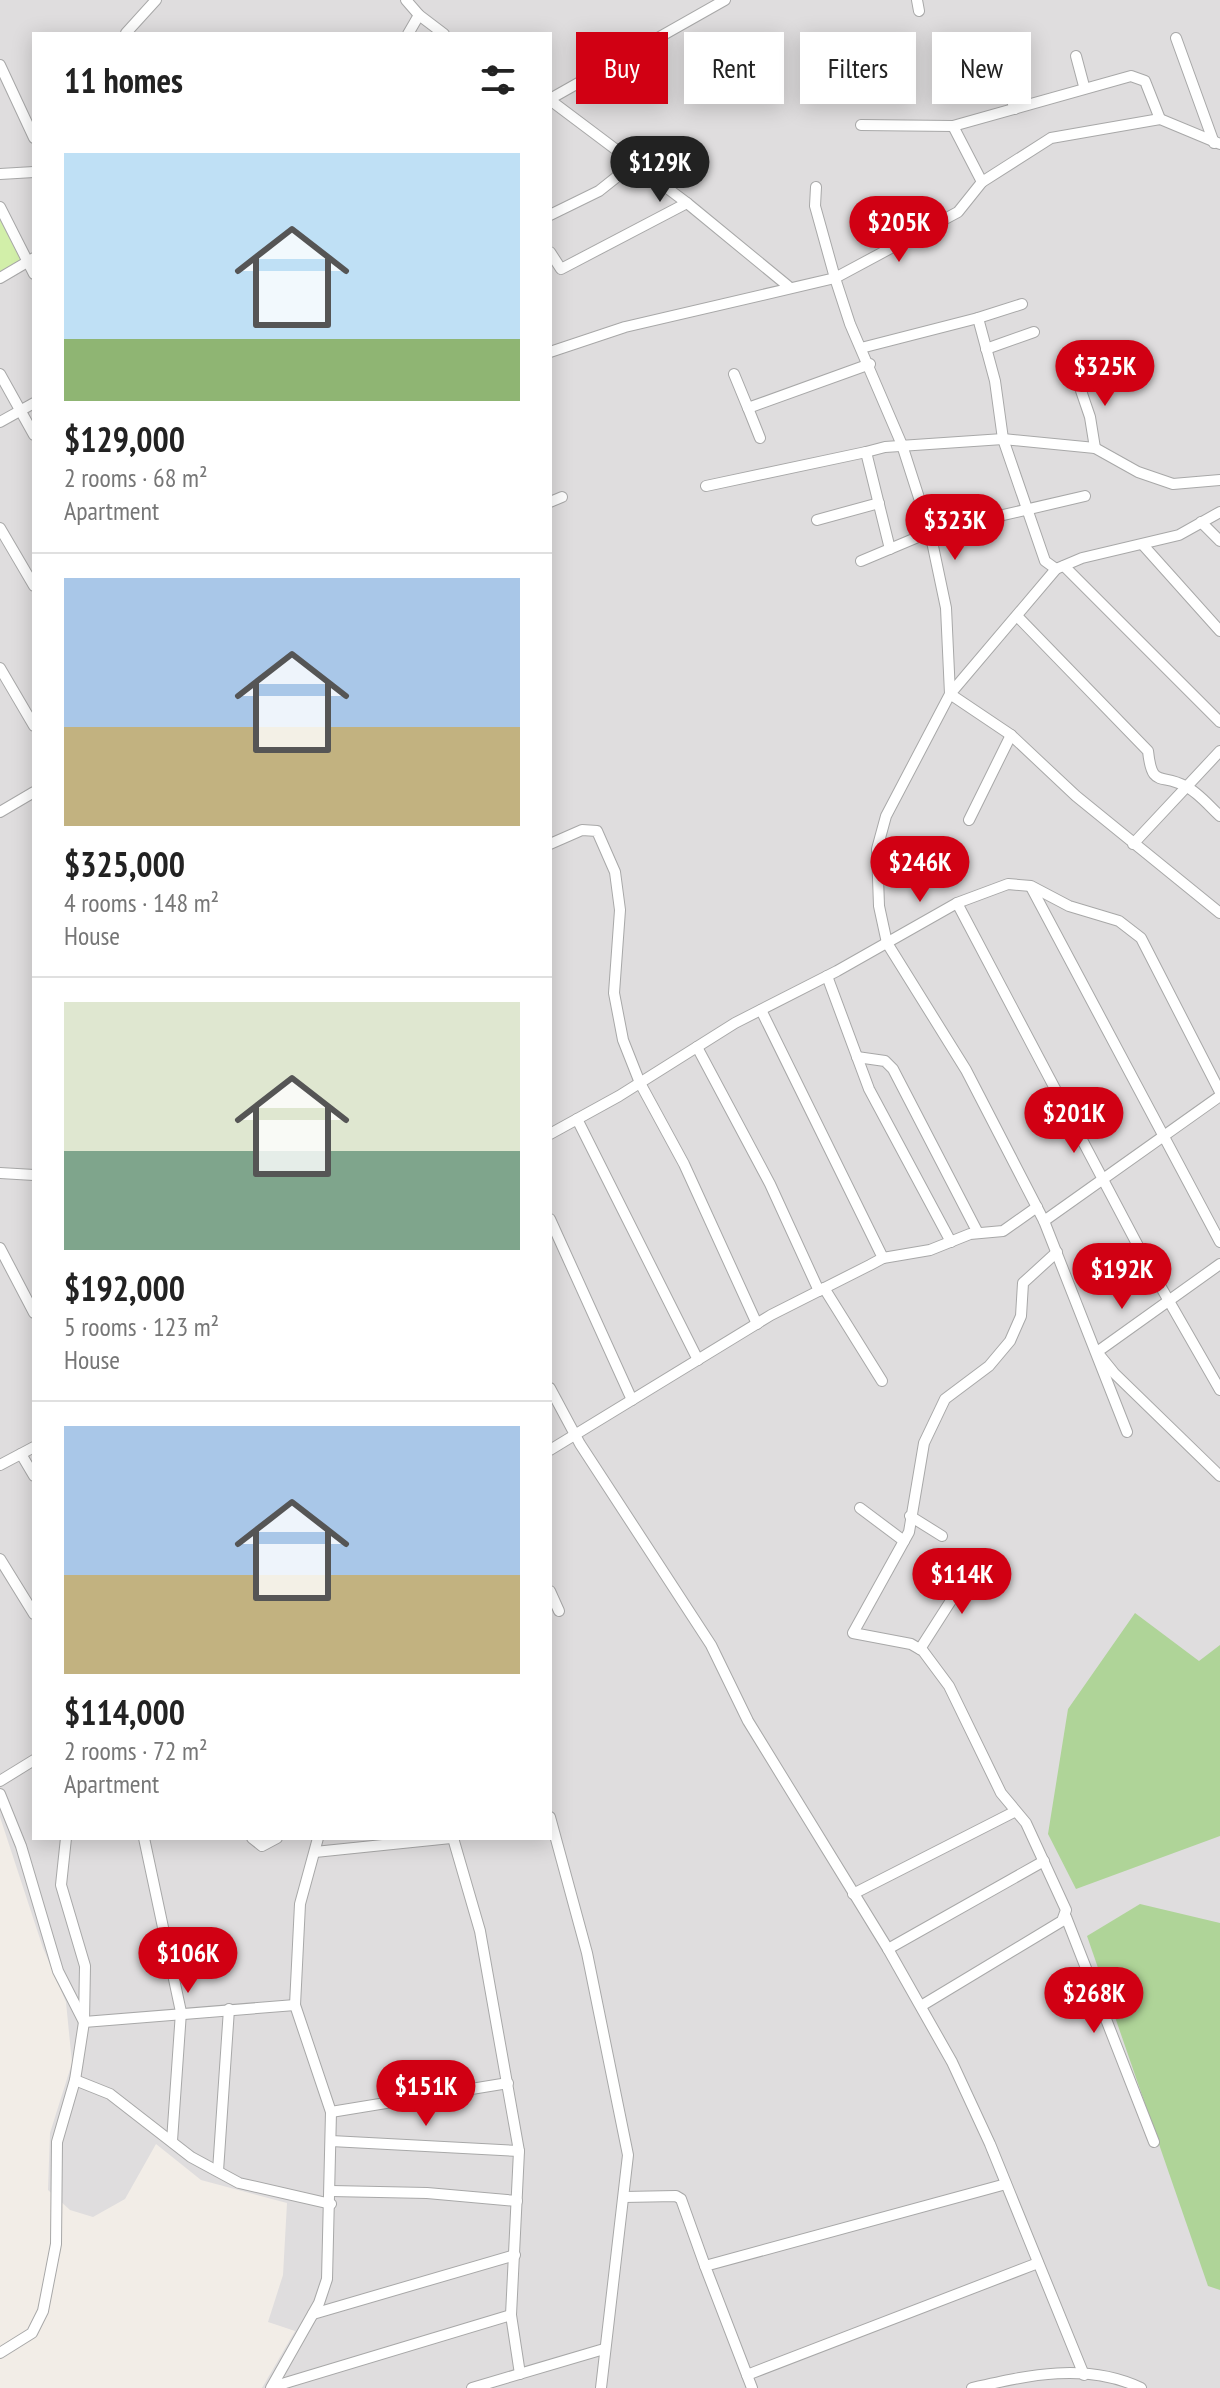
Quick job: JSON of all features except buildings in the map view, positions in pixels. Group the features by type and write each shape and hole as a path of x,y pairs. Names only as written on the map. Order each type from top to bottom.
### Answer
{"street":[{"path":"127,32 156,0"},
{"path":"406,0 419,15 441,32"},
{"path":"552,99 725,0"},
{"path":"409,32 419,15"},
{"path":"1176,38 1217,144"},
{"path":"1076,56 1084,86"},
{"path":"0,65 32,134"},
{"path":"861,125 953,126 1084,86 1140,77 1145,81 1160,119"},
{"path":"552,102 687,203 788,286"},
{"path":"1013,104 1015,109"},
{"path":"552,351 625,327 788,286 835,278 958,212 982,182 1051,138 1160,119 1217,144"},
{"path":"953,126 982,182"},
{"path":"552,214 599,191 633,164"},
{"path":"0,174 32,172"},
{"path":"816,187 815,206 835,278 902,445 930,532 946,608 950,694"},
{"path":"552,255 561,269 687,203"},
{"path":"0,207 31,260 0,278"},
{"path":"861,348 1022,304"},
{"path":"978,318 995,381 1003,439 1045,561 1060,567 1220,722"},
{"path":"986,349 1034,332"},
{"path":"748,408 870,364"},
{"path":"0,374 32,432"},
{"path":"734,374 760,438"},
{"path":"1076,376 1090,417 1095,448"},
{"path":"0,422 32,404"},
{"path":"706,486 902,445 1003,439 1095,448 1138,472 1173,484 1220,480"},
{"path":"866,452 890,549"},
{"path":"861,561 930,532 1085,496"},
{"path":"552,501 562,497"},
{"path":"817,520 879,503"},
{"path":"1127,1432 1044,1221 966,1070 887,943 879,906 880,838 886,816 950,694 1060,567 1082,558 1179,535 1220,512"},
{"path":"1201,522 1220,541"},
{"path":"0,528 32,583"},
{"path":"1143,545 1220,631"},
{"path":"1017,616 1148,751 1150,770 1159,780 1185,785 1220,816"},
{"path":"0,668 32,723"},
{"path":"950,694 1011,735 1133,844 1220,913"},
{"path":"969,820 1011,735"},
{"path":"1133,844 1220,751"},
{"path":"1,810 32,793"},
{"path":"552,843 582,830 597,831 615,872 620,910 614,993 623,1040 640,1083 684,1164 757,1324"},
{"path":"552,1133 761,1010 957,903 1008,884 1031,886 1069,906 1119,921 1141,938 1220,1094 1044,1221"},
{"path":"1031,886 1220,1242"},
{"path":"957,903 1103,1179 1220,1390"},
{"path":"827,976 869,1089 951,1242"},
{"path":"761,1010 883,1258"},
{"path":"697,1047 822,1290 882,1381"},
{"path":"857,1057 885,1061 893,1069 978,1233"},
{"path":"577,1119 698,1360"},
{"path":"0,1173 32,1175"},
{"path":"552,1449 757,1324 883,1258 915,1254 978,1233 1003,1231 1037,1207"},
{"path":"552,1223 632,1400"},
{"path":"0,1248 32,1309"},
{"path":"1057,1252 1023,1283 1021,1316 1010,1341 989,1366 945,1399 924,1443 904,1541 853,1633 920,1649 949,1686 1001,1793 1026,1823 1044,1861 1154,2142"},
{"path":"1097,1352 1220,1264"},
{"path":"1097,1352 1114,1373 1220,1476"},
{"path":"552,1392 574,1433 711,1645 748,1721 888,1949 952,2062 1084,2375"},
{"path":"0,1465 32,1448"},
{"path":"21,1454 32,1473"},
{"path":"860,1508 904,1541"},
{"path":"910,1516 942,1536"},
{"path":"0,1559 32,1611"},
{"path":"920,1649 975,1563"},
{"path":"552,1595 559,1611"},
{"path":"0,1781 32,1761"},
{"path":"0,1794 21,1846 58,1971 84,2022"},
{"path":"853,1894 1014,1812"},
{"path":"552,1825 609,2050 628,2155 601,2388"},
{"path":"0,2353 32,2333 43,2311 56,2244 57,2142 75,2080 84,2022 85,1966 61,1885 66,1840"},
{"path":"144,1840 181,2012 172,2141"},
{"path":"254,1840 262,1846 273,1840"},
{"path":"272,2387 313,2314 327,2279 331,2112 295,2005 300,1904 317,1842 384,1840"},
{"path":"453,1840 480,1931 519,2151 511,2315 520,2374"},
{"path":"888,1949 1044,1861"},
{"path":"921,2006 1066,1917"},
{"path":"84,2022 295,2005"},
{"path":"218,2171 229,2009"},
{"path":"75,2080 110,2094 172,2141 239,2183 331,2204"},
{"path":"331,2112 508,2083"},
{"path":"331,2141 519,2151"},
{"path":"705,2266 1006,2184"},
{"path":"331,2191 427,2193 517,2201"},
{"path":"624,2197 676,2196 681,2199 752,2388"},
{"path":"313,2314 515,2255"},
{"path":"747,2375 1038,2263"},
{"path":"272,2387 511,2315"},
{"path":"472,2388 604,2349"},
{"path":"978,2387 1052,2371 1141,2388"}],"shaded area":[{"path":"0,0 1220,0 1220,2388 262,2388 295,2331 268,2322 283,2275 287,2203 201,2180 156,2144 125,2199 93,2217 70,2210 48,2190 50,2133 72,2063 66,2002 43,1948 0,1817 0,272 22,259 0,217"}],"green space":[{"path":"0,217 23,259 14,264 17,269 0,278"},
{"path":"1135,1613 1199,1661 1220,1645 1220,1836 1076,1889 1048,1834 1068,1709"},
{"path":"1140,1904 1220,1923 1220,2290 1208,2286 1087,1936"}]}
